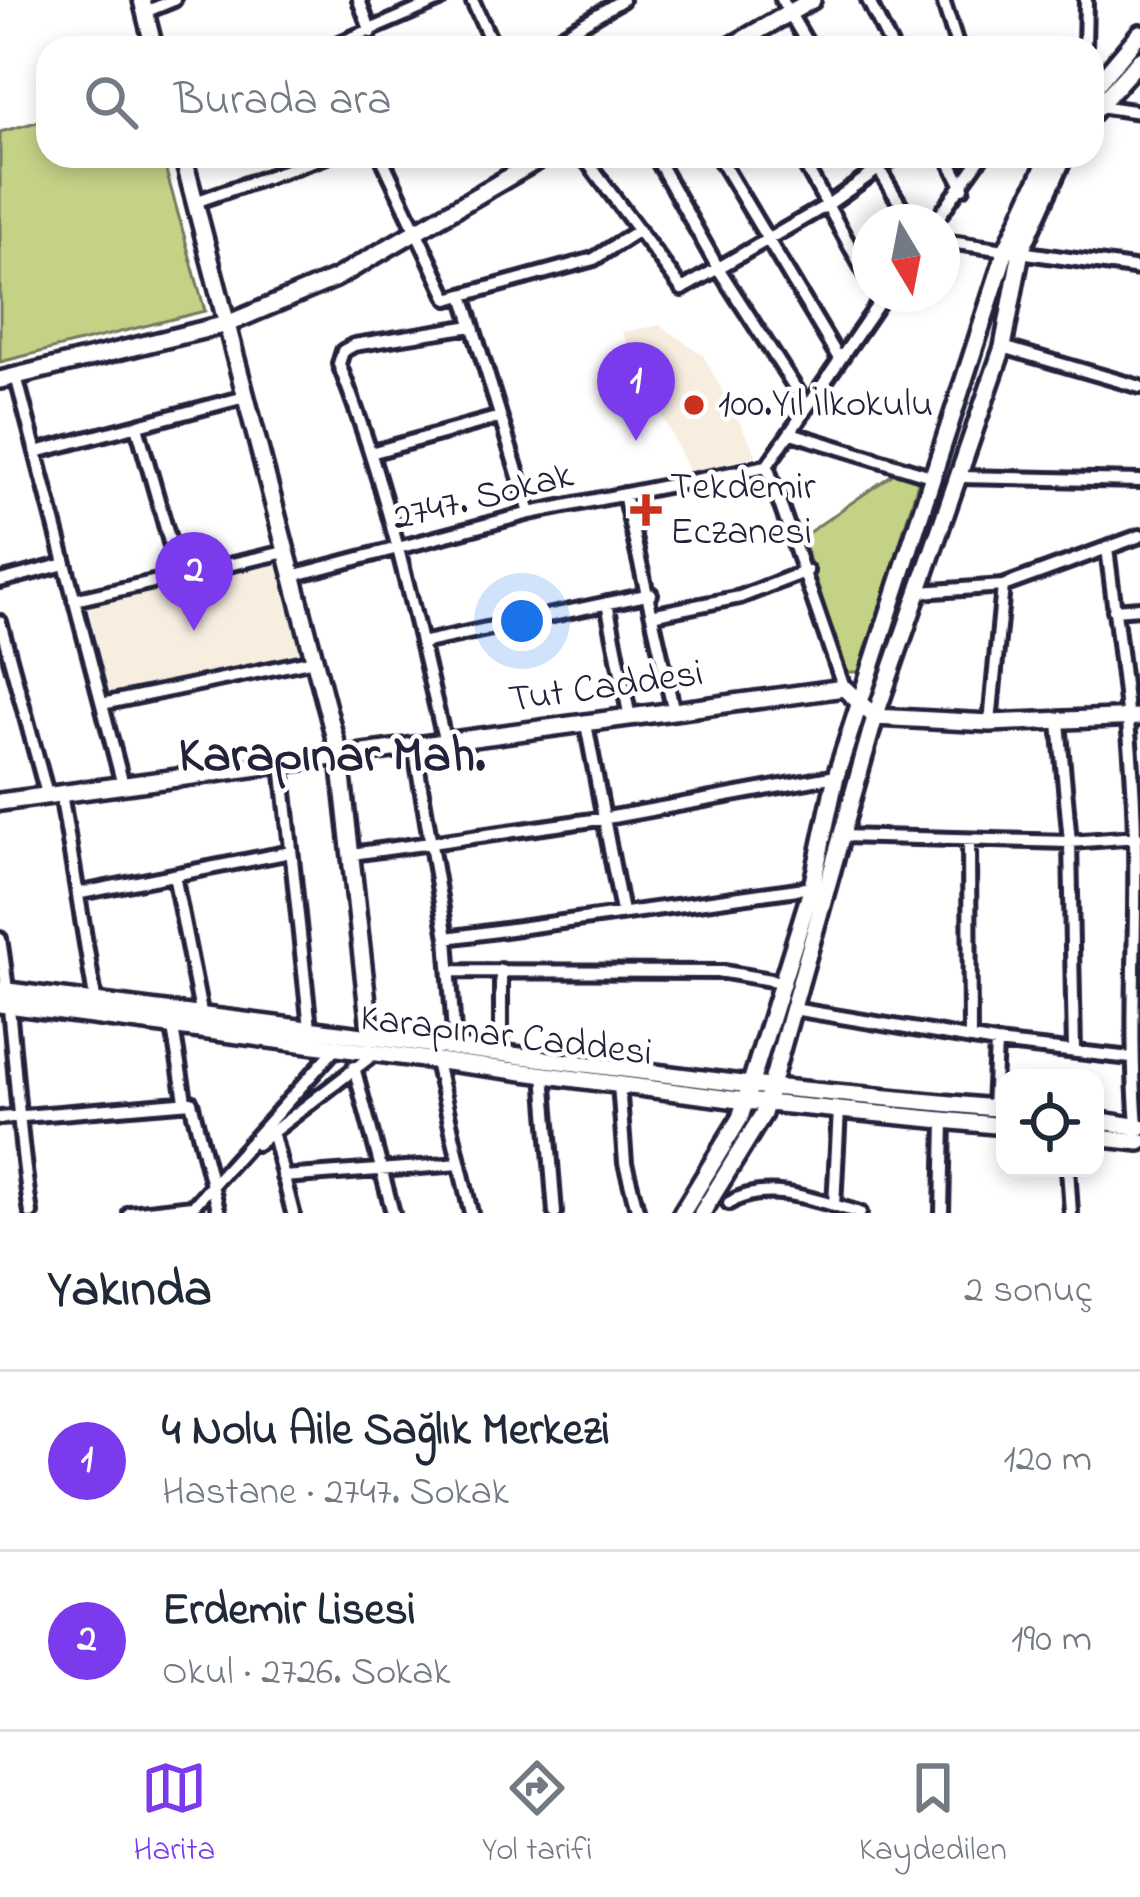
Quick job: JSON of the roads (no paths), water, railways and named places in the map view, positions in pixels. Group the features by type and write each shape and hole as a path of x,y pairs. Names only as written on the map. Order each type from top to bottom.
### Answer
{"main road":[{"path":"746,36 787,7 812,0"},
{"path":"143,6 151,36"},
{"path":"1104,81 1140,33"},
{"path":"1104,86 1140,60"},
{"path":"186,168 340,758 373,1046"},
{"path":"8,378 227,324 336,278 525,168"},
{"path":"682,1213 734,1130 748,1093 812,886 836,776 934,477 1044,168"},
{"path":"702,1213 725,1203 754,1133 875,717 962,477 1003,347 1013,251 1058,168"},
{"path":"844,688 875,717 990,723 1135,718"},
{"name":"Tut Caddesi","path":"0,802 844,688"},
{"name":"Karapınar Caddesi","path":"5,998 310,1028 436,1062 619,1084 996,1108"},
{"name":"Karapınar Caddesi","path":"5,998 172,1028 336,1048 455,1046 748,1093"},
{"name":"Karapınar Caddesi","path":"767,1094 839,1109 996,1125"},
{"path":"1104,1122 1139,1132"},
{"path":"1104,1136 1139,1132"}],"street":[{"path":"143,6 174,0"},
{"path":"359,0 371,32"},
{"path":"360,36 440,0"},
{"path":"472,0 488,36"},
{"path":"561,36 622,0"},
{"path":"868,0 886,36"},
{"path":"943,0 954,36"},
{"path":"1085,36 1086,0"},
{"path":"787,7 803,36"},
{"path":"1104,97 1140,112"},
{"path":"195,202 293,168"},
{"path":"387,168 448,298 464,298 594,259 639,230"},
{"path":"592,168 682,289 882,168"},
{"path":"662,168 718,268 805,403"},
{"path":"725,168 838,357"},
{"path":"807,168 852,248"},
{"path":"953,168 964,188"},
{"path":"950,204 976,168"},
{"path":"879,170 900,204"},
{"path":"960,244 1140,269"},
{"path":"464,298 530,513"},
{"path":"844,688 767,466 869,312"},
{"path":"445,743 402,549 374,452 339,364 344,351 472,326"},
{"path":"1003,347 1140,387"},
{"path":"8,378 36,452 123,785"},
{"path":"36,452 244,397"},
{"path":"374,452 500,417"},
{"path":"137,426 179,574"},
{"path":"791,433 934,477"},
{"name":"2747. Sokak","path":"292,576 530,513 767,466"},
{"path":"962,477 1140,481"},
{"path":"624,494 656,614 674,712"},
{"path":"920,592 1003,586 1140,536"},
{"path":"1107,548 1135,718 1138,916 1131,1058 1139,1132"},
{"path":"74,600 285,552"},
{"path":"0,581 65,564"},
{"path":"656,614 740,597 807,571"},
{"path":"990,723 1003,586"},
{"path":"421,643 651,594"},
{"path":"608,603 630,718"},
{"path":"1114,610 1140,608"},
{"path":"0,622 80,893 96,1004"},
{"path":"102,704 314,660"},
{"path":"1059,722 1070,842 1074,1051"},
{"path":"586,724 622,912"},
{"path":"414,746 452,971 455,1046"},
{"path":"282,764 310,1028"},
{"path":"352,854 607,818 836,776"},
{"path":"841,836 1070,842 1138,837"},
{"path":"969,841 970,1039"},
{"path":"80,893 292,852"},
{"path":"173,875 202,1018"},
{"path":"447,938 812,886"},
{"path":"0,939 15,1117 31,1213"},
{"path":"501,970 501,1053"},
{"path":"452,971 724,972 782,982"},
{"path":"793,1009 996,1043 1131,1058"},
{"path":"172,1028 219,1213"},
{"path":"996,1043 997,1069"},
{"path":"211,1187 373,1046"},
{"path":"130,1213 191,1209 336,1048"},
{"path":"436,1062 471,1213"},
{"path":"354,1067 393,1213"},
{"path":"544,1074 555,1213"},
{"path":"619,1084 625,1162 638,1213"},
{"path":"0,1118 188,1101"},
{"path":"834,1206 839,1109"},
{"path":"942,1213 944,1121"},
{"path":"272,1131 293,1213"},
{"path":"283,1177 460,1164"},
{"path":"1069,1177 1071,1213"},
{"path":"725,1203 741,1196 790,1194 860,1213"}],"place":[{"name":"100.Yıl İlkokulu","path":"694,405"},
{"name":"4 Nolu Aile Sağlık Merkezi","path":"636,441"},
{"name":"Tekdemir Eczanesi","path":"646,510"},
{"name":"Erdemir Lisesi","path":"194,631"}],"district":[{"name":"Karapınar Mah.","path":"332,757"}]}
